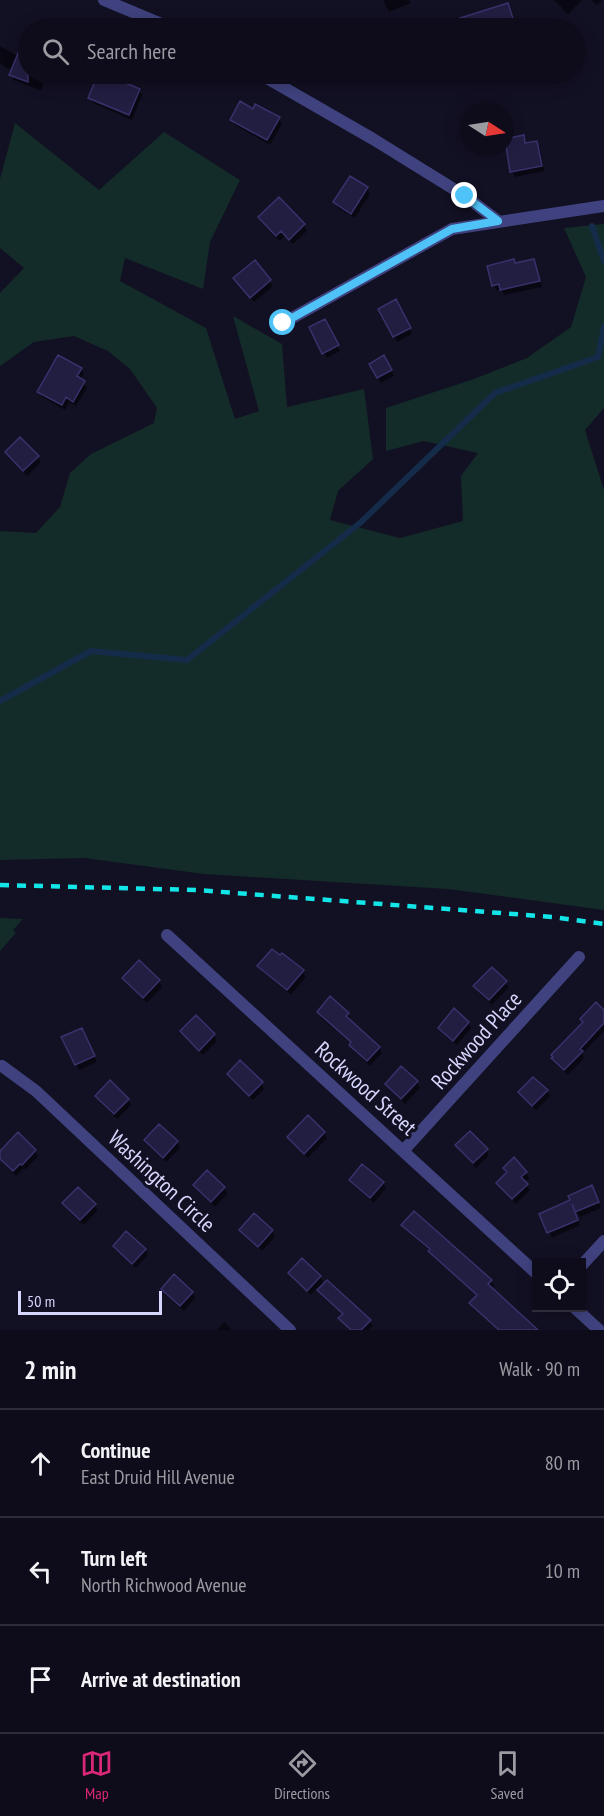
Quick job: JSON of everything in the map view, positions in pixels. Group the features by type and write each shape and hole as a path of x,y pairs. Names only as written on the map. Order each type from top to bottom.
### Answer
{"street":[{"path":"104,0 147,18"},
{"path":"277,84 454,189 498,221"},
{"path":"283,323 452,229 604,206"},
{"name":"Rockwood Street","path":"167,935 532,1268"},
{"name":"Rockwood Place","path":"404,1150 579,957"},
{"name":"Washington Circle","path":"2,1066 36,1091 290,1330"},
{"path":"586,1260 604,1240"},
{"path":"579,1312 599,1330"}],"green space":[{"path":"15,123 99,190 164,132 240,180 210,242 203,289 125,258 120,281 206,328 235,419 259,411 233,316 282,344 287,407 364,389 373,459 338,491 330,520 400,538 463,521 461,476 478,453 424,441 386,451 386,408 474,379 527,358 571,327 586,277 564,228 604,224 604,408 585,430 604,490 604,910 448,889 204,874 84,858 0,860 0,531 36,533 60,507 70,473 91,454 154,423 157,408 130,369 108,351 74,336 34,342 0,366 0,293 24,268 0,248 0,179"},
{"path":"0,918 23,919 13,930 16,933 0,951"}],"building":[{"path":"508,3 513,18 460,18"},
{"path":"18,53 18,78 9,75"},
{"path":"94,84 128,84 140,89 129,115 88,98"},
{"path":"240,101 253,109 255,104 280,117 267,140 230,120"},
{"path":"524,135 525,143 537,141 542,166 510,172 508,156 514,156 514,137"},
{"path":"350,176 368,187 351,214 333,202"},
{"path":"279,197 305,224 289,240 281,231 276,236 258,217"},
{"path":"514,259 515,263 534,259 540,281 500,290 499,284 492,286 487,266"},
{"path":"255,260 271,280 250,298 233,278"},
{"path":"396,299 411,328 393,337 378,309"},
{"path":"325,319 339,345 322,354 309,327"},
{"path":"58,355 82,368 77,376 85,381 73,402 66,397 62,405 37,392"},
{"path":"384,355 392,370 377,378 369,364"},
{"path":"20,437 39,456 23,471 5,452"},
{"path":"272,949 280,955 282,953 304,970 287,990 257,966"},
{"path":"139,960 160,980 143,998 122,978"},
{"path":"492,967 507,981 489,1000 473,986"},
{"path":"330,996 349,1013 346,1016 380,1047 367,1061 349,1045 351,1042 317,1012"},
{"path":"596,1002 604,1010 604,1023 580,1049 583,1051 564,1070 551,1058 553,1057 551,1055 583,1022 580,1019"},
{"path":"454,1008 469,1022 453,1041 438,1028"},
{"path":"196,1015 215,1034 199,1051 180,1031"},
{"path":"82,1028 95,1056 75,1065 61,1037"},
{"path":"240,1060 263,1082 249,1096 227,1074"},
{"path":"401,1066 418,1081 401,1099 385,1084"},
{"path":"533,1077 548,1090 532,1106 518,1092"},
{"path":"110,1080 129,1099 114,1114 95,1096"},
{"path":"308,1115 325,1132 304,1154 287,1137"},
{"path":"159,1124 178,1141 163,1158 144,1140"},
{"path":"470,1131 488,1149 473,1163 455,1145"},
{"path":"18,1132 36,1150 13,1171 0,1159 0,1151"},
{"path":"514,1157 527,1172 521,1177 528,1184 512,1199 496,1183 507,1172 503,1168"},
{"path":"362,1164 384,1182 370,1198 349,1180"},
{"path":"207,1170 225,1187 211,1202 193,1185"},
{"path":"592,1185 599,1202 575,1212 578,1220 547,1233 539,1214 570,1200 568,1196"},
{"path":"78,1187 96,1204 80,1220 62,1203"},
{"path":"414,1211 492,1280 488,1284 538,1330 499,1330 469,1303 477,1295 428,1251 430,1249 401,1225"},
{"path":"254,1213 273,1230 258,1247 239,1230"},
{"path":"126,1231 146,1249 132,1264 113,1246"},
{"path":"302,1258 321,1276 307,1291 288,1273"},
{"path":"174,1274 193,1292 180,1306 161,1289"},
{"path":"327,1280 371,1320 361,1330 351,1330 338,1318 343,1314 317,1290"}],"waterway":[{"path":"592,226 604,261"},
{"path":"0,701 91,651 187,660 360,523 495,393 598,357 604,327"}],"railway":[{"path":"0,885 196,890 553,917 604,924"}],"route":[{"path":"283,323 452,229 498,221 465,196"}]}
